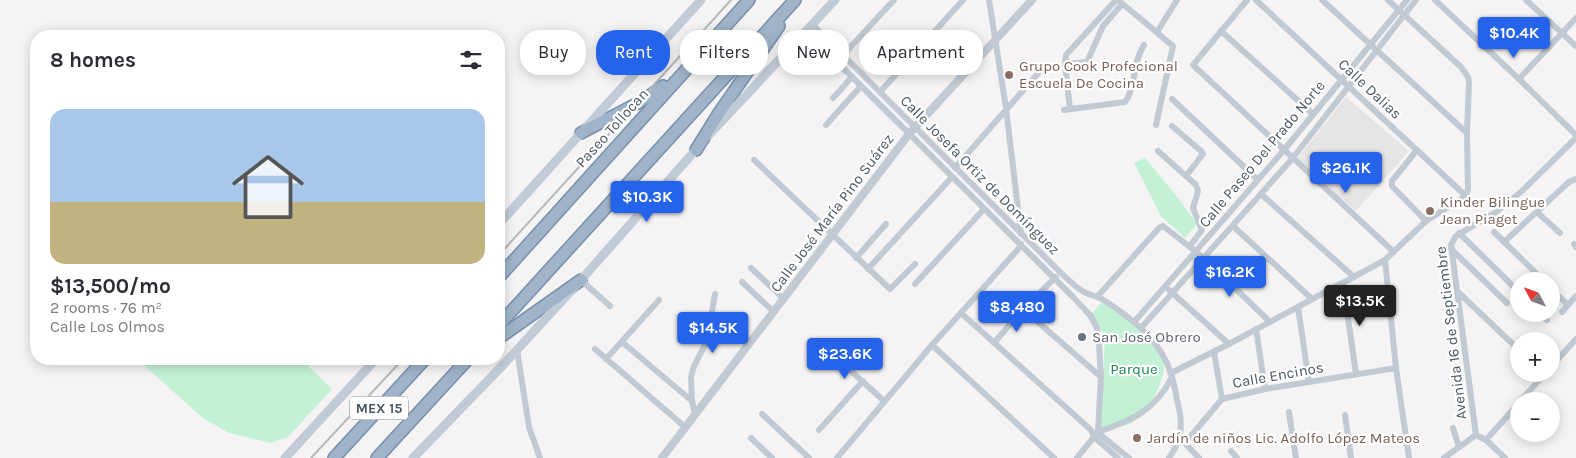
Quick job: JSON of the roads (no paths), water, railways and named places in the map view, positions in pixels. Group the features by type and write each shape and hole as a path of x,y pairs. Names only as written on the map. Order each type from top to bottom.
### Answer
{"highway":[{"name":"Paseo Tollocan","path":"721,30 749,0"},
{"path":"696,150 793,2"},
{"path":"505,318 793,2"},
{"path":"582,133 636,105 680,72"},
{"name":"Paseo Tollocan","path":"505,270 680,75"},
{"path":"505,334 581,280"},
{"name":"MEX 15","path":"334,458 419,365"},
{"name":"MEX 15","path":"377,458 462,365"}],"main road":[{"path":"505,217 702,0"},
{"path":"505,362 696,150 835,0"},
{"path":"285,458 370,365"},
{"path":"413,458 503,365"},
{"path":"293,458 307,434"}],"street":[{"path":"849,49 894,0"},
{"path":"880,92 963,0"},
{"path":"837,458 960,313 1021,246 1006,108 989,0"},
{"name":"Calle José María Pino Suárez","path":"662,458 909,134 1032,0"},
{"path":"1157,32 1177,0"},
{"path":"1247,0 1193,65 1394,252"},
{"name":"Calle Dalias","path":"1256,0 1466,196"},
{"path":"1322,0 1467,133"},
{"path":"1077,458 1095,433 1130,421 1148,409 1165,391 1171,375 1385,260 1426,221 1466,196 1468,189 1468,76 1462,66 1388,0"},
{"name":"Calle Paseo Del Prado Norte","path":"1134,322 1284,150 1407,0"},
{"name":"Calle Paseo Del Prado Norte","path":"1141,328 1292,159 1416,0"},
{"path":"1435,0 1519,79 1576,137"},
{"path":"1526,0 1576,46"},
{"path":"1118,1 1173,46 1156,125"},
{"path":"1118,1 1099,18 1065,57 1067,109 1125,102 1129,95 1136,60 1144,45"},
{"path":"1065,64 1087,62 1118,1"},
{"path":"1099,18 1106,23"},
{"path":"1519,79 1576,18"},
{"name":"Calle Josefa Ortiz de Domínguez","path":"809,28 852,77 1072,296 1094,321 1098,336 1101,377 1095,433"},
{"path":"1221,31 1313,114"},
{"name":"Calle Josefa Ortiz de Domínguez","path":"849,61 1060,272 1082,291 1097,297 1141,328 1163,356 1171,375 1180,413 1182,441"},
{"path":"954,168 1041,70"},
{"path":"833,98 852,77"},
{"path":"826,125 861,86"},
{"path":"1172,99 1258,180"},
{"path":"1172,126 1202,151 1203,154 1186,176"},
{"name":"Avenida 16 de Septiembre","path":"1476,435 1451,249 1452,241 1459,233 1496,212 1522,191 1576,137"},
{"path":"1417,150 1392,181 1392,186 1426,221"},
{"path":"1158,151 1196,185 1198,190 1193,208 1202,230 1190,246"},
{"path":"754,160 890,289 914,264"},
{"path":"868,269 952,177"},
{"path":"1504,242 1569,182 1576,179"},
{"path":"1261,194 1354,277"},
{"path":"915,284 984,209"},
{"path":"1537,212 1560,233"},
{"path":"856,258 886,224"},
{"path":"1097,297 1161,226 1165,226 1204,258 1270,322"},
{"path":"1233,226 1312,299"},
{"path":"1494,232 1535,272"},
{"path":"1459,233 1510,283"},
{"path":"1451,249 1507,303"},
{"path":"1385,260 1396,368 1409,458"},
{"path":"751,268 784,299"},
{"path":"994,343 1060,272"},
{"path":"581,280 610,306"},
{"path":"742,282 774,312"},
{"path":"1343,283 1356,374"},
{"path":"1165,286 1229,344"},
{"path":"1457,291 1510,341"},
{"path":"695,414 692,402 691,377 694,366 707,342 715,294"},
{"path":"1562,312 1576,296"},
{"path":"1560,297 1568,305"},
{"path":"606,359 659,300"},
{"path":"1298,307 1310,382"},
{"path":"1023,310 1101,377"},
{"path":"960,313 1095,433 1129,458"},
{"path":"1256,329 1265,389"},
{"path":"1560,357 1576,339"},
{"path":"622,342 692,402"},
{"path":"932,346 1054,458"},
{"path":"595,349 685,427"},
{"path":"517,350 530,426 540,458"},
{"path":"830,352 884,401"},
{"path":"1214,352 1222,399"},
{"name":"Calle Encinos","path":"1169,458 1182,441 1222,399 1265,389 1396,368"},
{"path":"819,430 863,381"},
{"path":"1529,392 1538,382"},
{"path":"1290,412 1296,458"},
{"path":"1486,440 1510,413"},
{"path":"762,414 809,458"},
{"path":"1345,415 1351,458"},
{"path":"1453,428 1459,447"},
{"path":"1095,433 1118,458"},
{"path":"1444,458 1476,435 1486,440 1505,458"},
{"path":"751,438 772,458"},
{"path":"1182,441 1199,458"},
{"path":"1230,451 1236,458"}],"railway":[{"path":"505,248 731,0"},
{"path":"311,458 397,365"}],"place":[{"name":"Grupo Cook Profecional Escuela De Cocina","path":"1009,75"},
{"name":"Kinder Bilingue Jean Piaget","path":"1430,211"},
{"name":"San José Obrero","path":"1082,337"},
{"name":"Jardín de niños Lic. Adolfo López Mateos","path":"1137,438"}],"park label":[{"name":"Parque","path":"1134,369"}]}
